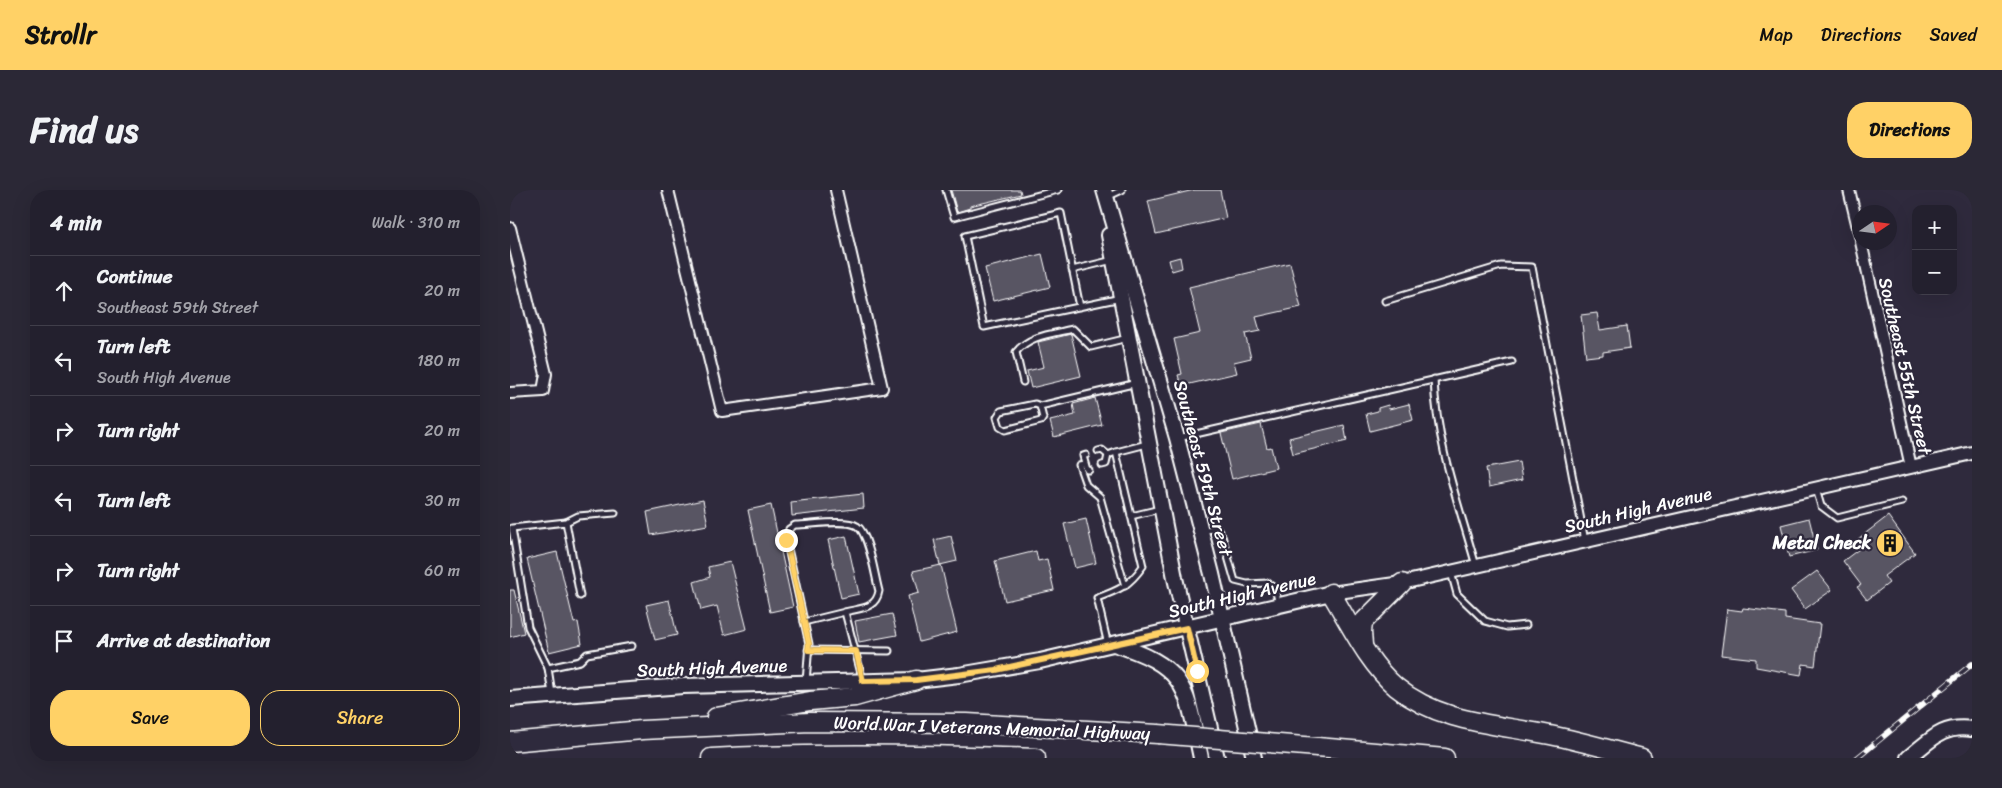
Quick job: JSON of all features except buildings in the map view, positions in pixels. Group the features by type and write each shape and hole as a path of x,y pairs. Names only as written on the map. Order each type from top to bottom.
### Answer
{"highway":[{"path":"1363,645 1363,622 1402,583"},
{"path":"1331,594 1380,669 1395,686 1434,711 1467,720 1551,735 1642,758"},
{"path":"642,730 810,701 855,697 916,680"},
{"name":"World War I Veterans Memorial Highway","path":"510,742 642,730 810,722 904,722 1024,726 1158,734 1444,758"},
{"name":"World War I Veterans Memorial Highway","path":"712,758 764,755 891,753 1036,758"}],"main road":[{"path":"1103,192 1121,298 1175,578 1217,758"},
{"name":"Southeast 59th Street","path":"1103,192 1178,438 1254,758"},
{"name":"South High Avenue","path":"510,699 684,686 916,680 996,670 1331,594"},
{"path":"1111,645 1142,652 1168,668 1177,677 1185,692 1191,712 1201,758"},
{"path":"1908,758 1945,730 1959,727 1972,729"}],"street":[{"path":"668,190 722,411 882,388 836,190"},
{"path":"1849,190 1853,205"},
{"path":"510,228 546,374 543,391 510,393"},
{"name":"Southeast 55th Street","path":"1863,250 1911,467"},
{"name":"South High Avenue","path":"1331,594 1402,583 1972,453"}],"lane":[{"path":"946,190 954,217 1058,190"},
{"path":"1103,192 1122,190"},
{"path":"1080,307 1061,213 965,236 984,327 1080,307 1121,298"},
{"path":"1072,270 1114,260"},
{"path":"1385,301 1501,266 1532,267 1585,541"},
{"path":"1023,382 1016,352 1030,339 1072,329 1091,347 1129,338"},
{"path":"1178,438 1512,362"},
{"path":"1434,380 1434,400 1439,428 1476,566"},
{"path":"1040,406 1043,418 1041,421 1005,430 1000,427 997,417 1001,411 1035,404 1040,406 1138,383"},
{"path":"1108,455 1149,443"},
{"path":"1098,451 1102,450 1108,455"},
{"path":"1111,645 1097,598 1133,581 1143,566 1137,554 1116,452"},
{"path":"1086,455 1083,456 1084,464 1087,470 1089,470"},
{"path":"1102,465 1106,464 1108,455"},
{"path":"1084,464 1079,465 1086,485 1100,497 1104,513 1110,523 1120,558 1124,586"},
{"path":"1816,489 1822,506 1837,518 1902,502"},
{"path":"1130,517 1162,509"},
{"path":"1104,513 1111,511"},
{"path":"552,695 548,668 528,627 512,528 566,522 578,516 614,513"},
{"path":"566,522 580,596"},
{"path":"804,622 873,605 877,599 879,591 865,533 857,526 846,523 795,525 789,529 786,540 804,622 809,644 806,683"},
{"path":"1201,531 1217,528 1222,536 1236,581 1247,584 1268,583 1275,588 1279,606"},
{"path":"1451,572 1458,594 1485,621 1507,627 1526,625"},
{"path":"845,612 863,681"},
{"path":"548,668 580,661 587,654 632,646"},
{"path":"808,650 889,651"}],"railway":[{"path":"1857,758 1972,664"}],"place":[{"name":"Metal Check","path":"1890,543"}],"route":[{"path":"786,540 809,644 808,650 856,651 863,681 916,680 996,670 1187,628 1197,671"}]}
